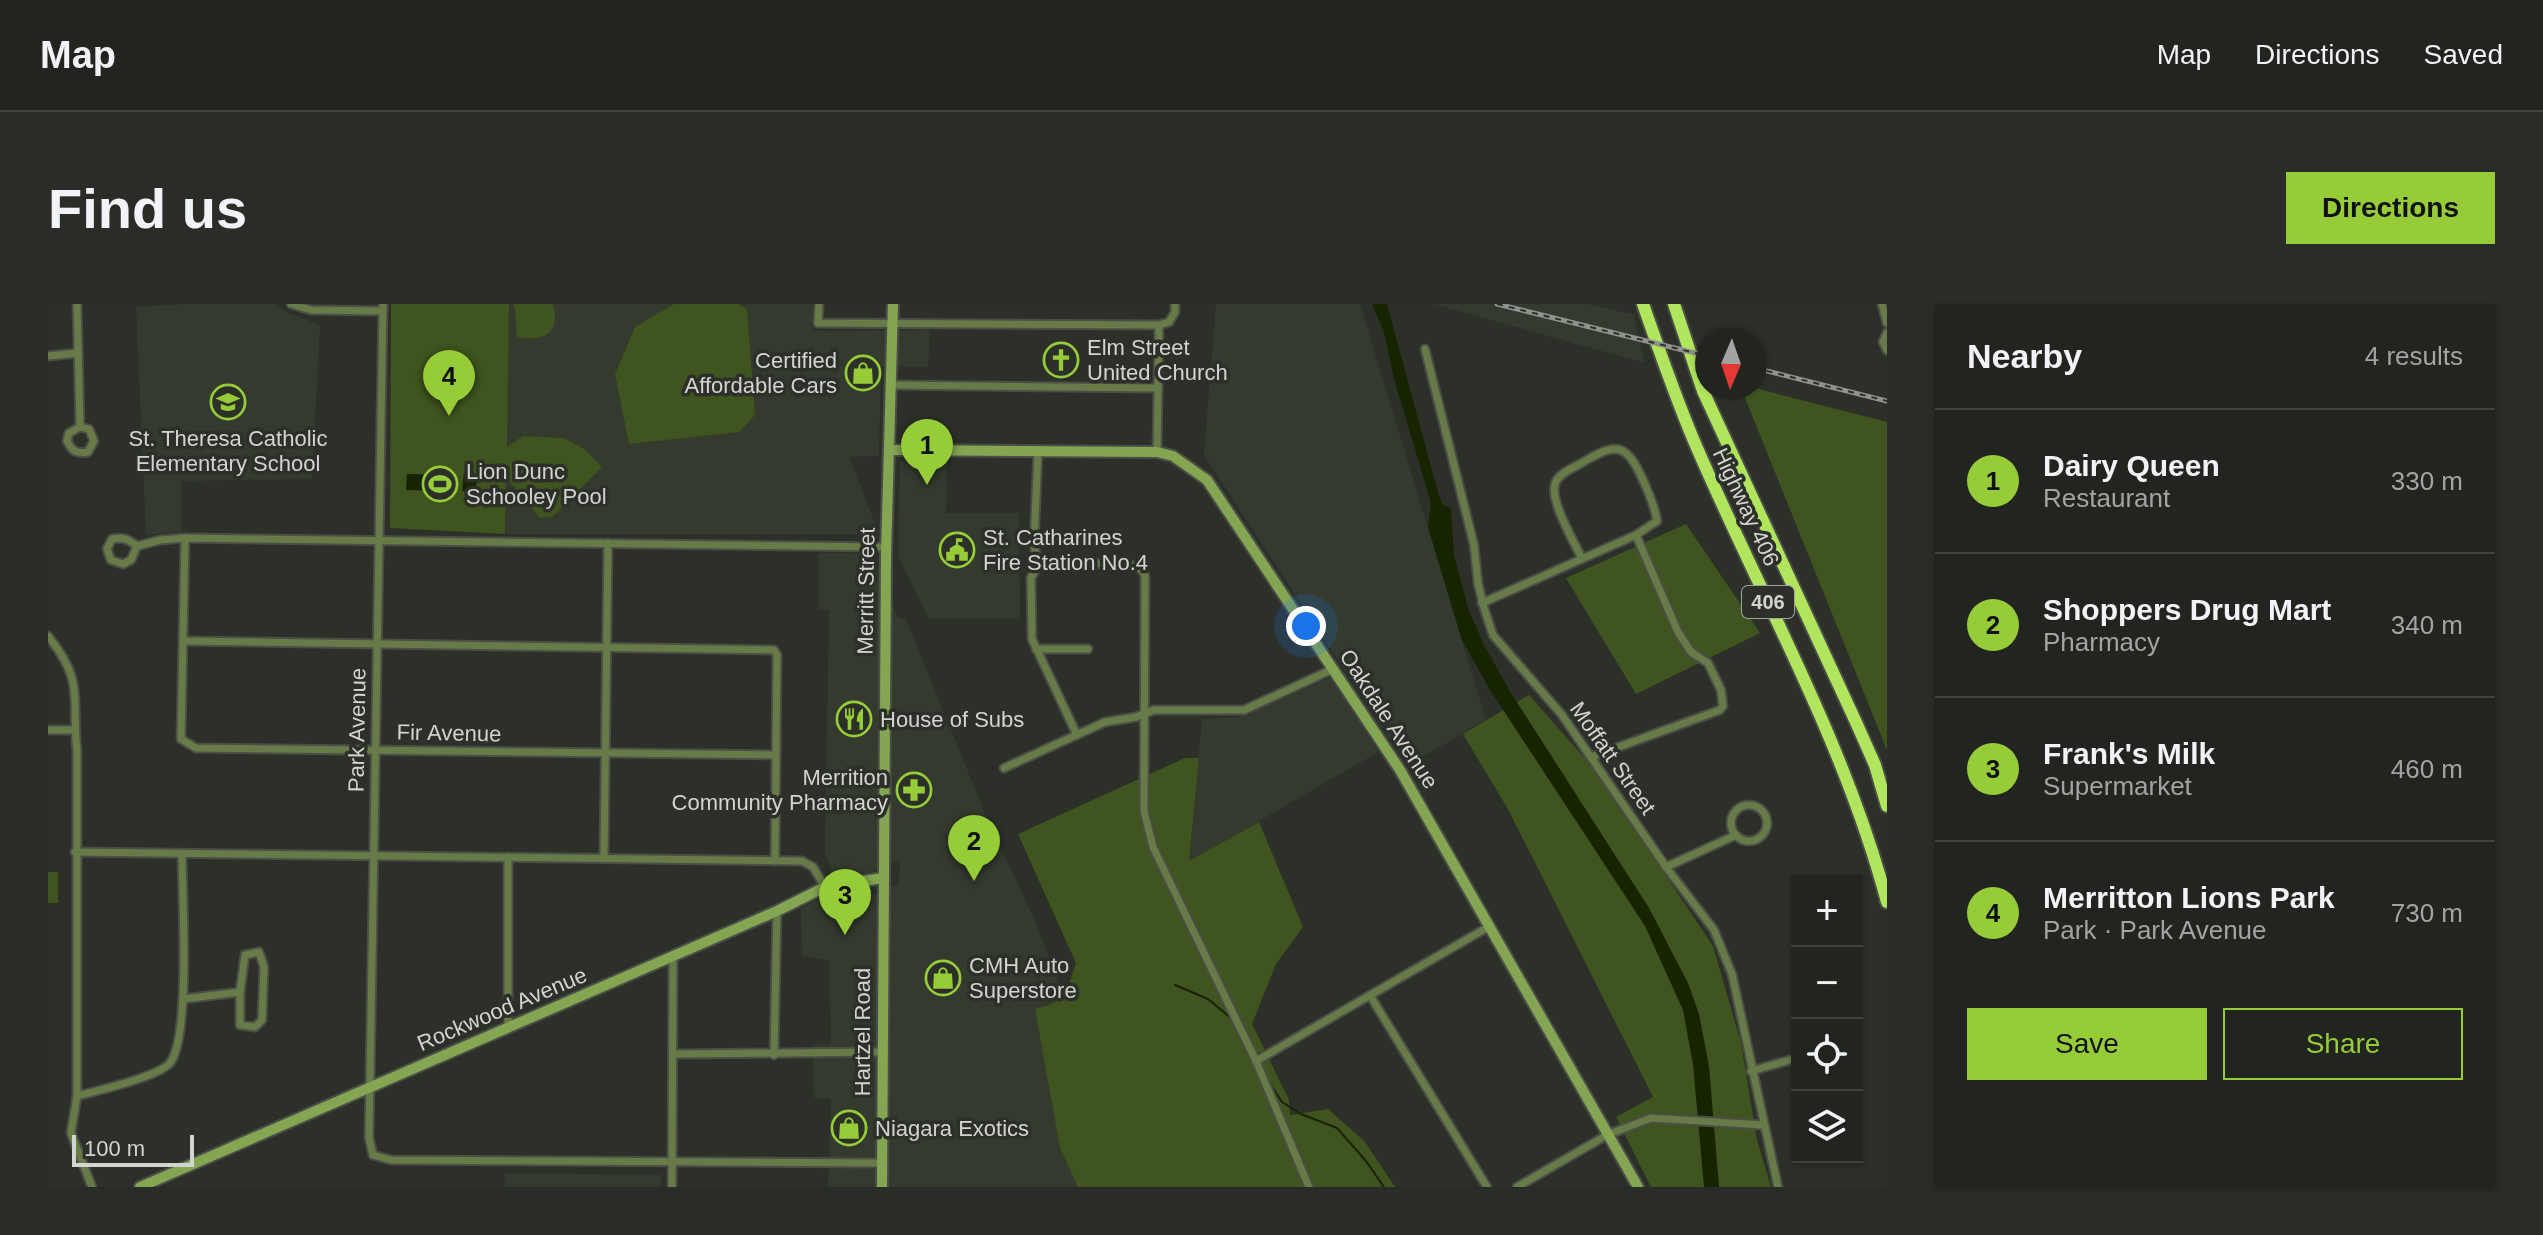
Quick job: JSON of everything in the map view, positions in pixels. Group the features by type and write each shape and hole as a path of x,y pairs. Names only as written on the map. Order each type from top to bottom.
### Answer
{"highway":[{"name":"Highway 406","path":"1643,304 1694,441 1817,705 1862,817 1887,902"},
{"name":"Highway 406","path":"1674,304 1703,391 1875,765 1887,806"}],"street":[{"path":"77,304 80,427"},
{"path":"291,304 311,310 383,308"},
{"path":"819,304 818,323 1159,325 1169,322 1175,312 1175,304"},
{"name":"Merritt Street","path":"883,878 886,547 893,304"},
{"path":"1882,304 1887,323"},
{"name":"Park Avenue","path":"383,308 369,1138 373,1155 391,1160 672,1160"},
{"path":"1157,452 1159,325"},
{"path":"1887,333 1883,342 1887,350"},
{"name":"Moffatt Street","path":"1425,349 1474,545 1482,603 1493,635 1562,715 1723,947 1732,974 1778,1187"},
{"path":"48,356 78,353"},
{"path":"890,385 1158,388"},
{"path":"1482,603 1582,559 1636,535 1657,521 1651,498 1632,455 1621,449 1610,449 1561,475 1555,485 1555,495 1582,559"},
{"name":"Oakdale Avenue","path":"889,450 1157,452 1173,456 1207,480 1400,770 1638,1187"},
{"path":"1038,452 1035,556 1040,561 1129,564 1142,570 1146,588 1144,811 1153,847 1256,1061 1309,1187"},
{"path":"1591,757 1720,710 1723,706 1721,690 1708,663 1691,652 1678,632 1636,535"},
{"path":"137,546 131,560 123,564 111,560 107,549 112,539 120,538 137,546 185,538 886,547"},
{"name":"Fir Avenue","path":"185,538 181,739 196,748 775,755"},
{"path":"604,858 608,543"},
{"path":"1040,561 1031,578 1032,639 1077,735"},
{"path":"48,636 68,663 76,690 77,1096 71,1133 92,1187"},
{"path":"184,641 774,650 777,655 775,861"},
{"path":"1036,649 1088,649"},
{"path":"1004,768 1105,722 1136,717 1154,710 1244,710 1333,669"},
{"path":"48,730 74,730"},
{"path":"1666,867 1736,835 1752,841 1762,835 1767,819 1761,810 1744,806 1735,813 1731,824 1736,835"},
{"path":"75,852 802,861 813,867 825,887"},
{"path":"77,1096 125,1083 171,1062 177,1045 183,999 182,854"},
{"path":"508,857 508,1027"},
{"name":"Rockwood Avenue","path":"140,1187 777,911 825,887 883,878"},
{"name":"Hartzel Road","path":"882,1187 883,878"},
{"path":"774,1055 777,911"},
{"path":"1256,1061 1490,926"},
{"path":"259,952 264,967 262,1020 255,1027 240,1025 240,992 245,955 259,952"},
{"path":"672,1187 673,956"},
{"path":"183,999 240,992"},
{"path":"1371,997 1487,1187"},
{"path":"673,1054 881,1052"},
{"path":"1751,1071 1791,1060"},
{"path":"1517,1187 1607,1135 1651,1118 1763,1125"},
{"path":"672,1160 882,1163"}],"shaded area":[{"name":"St. Theresa Catholic Elementary School","path":"276,304 286,312 320,325 312,479 181,481 182,532 146,535 136,307"},
{"path":"391,304 509,304 507,447 523,436 564,438 584,449 602,467 552,517 540,518 506,477 505,534 390,528"},
{"path":"509,304 813,304 813,331 930,330 928,367 881,366 879,456 849,457 878,531 874,534 505,534"},
{"path":"513,304 553,304 555,323 552,329 542,337 517,337"},
{"path":"674,304 738,304 747,309 755,415 739,432 629,444 615,374 635,327"},
{"path":"1216,304 1360,304 1486,720 1407,766 1204,455"},
{"path":"1372,304 1387,304 1439,496 1443,505 1451,508 1454,555 1468,608 1484,645 1511,693 1649,908 1688,983 1699,1014 1709,1066 1719,1187 1704,1187 1693,1064 1683,1010 1645,926 1490,690 1462,640 1428,527 1431,503 1394,379 1384,332"},
{"path":"1434,304 1588,304 1634,315 1645,363"},
{"path":"1767,391 1887,422 1887,750 1746,400 1767,400"},
{"path":"900,461 947,462 946,513 1019,513 1020,619 929,619 898,556"},
{"path":"471,471 477,476 476,491 462,491 464,472"},
{"path":"407,474 450,475 450,491 406,490"},
{"path":"1686,524 1760,633 1636,694 1566,578"},
{"path":"819,553 867,554 875,562 898,618 906,619 989,823 1033,916 1064,996 1055,1005 1036,1009 1060,1148 1078,1187 828,1187 831,1099 814,1098 813,1044 831,1044 829,961 802,955 801,908 824,897 867,891 872,895 899,884 900,859 871,872 834,879 825,852 829,610 818,609"},
{"path":"1333,676 1378,752 1189,862 1202,719 1238,717"},
{"path":"1529,695 1595,770 1713,946 1741,1043 1757,1140 1771,1187 1651,1187 1616,1117 1653,1097 1508,809 1463,734"},
{"path":"1185,758 1199,758 1189,861 1259,822 1303,927 1276,964 1252,1024 1289,1100 1290,1115 1328,1109 1365,1142 1395,1187 1078,1187 1060,1148 1035,1009 1060,999 1076,963 1018,834"},
{"path":"48,872 58,872 58,903 48,903"},
{"path":"505,1173 661,1175 660,1187 504,1187"}],"waterway":[{"path":"1175,985 1208,999 1232,1019"},
{"path":"1267,1079 1282,1102 1301,1114 1337,1128 1384,1187"}],"railway":[{"path":"1497,304 1695,353"},
{"path":"1767,371 1887,401"}],"place":[{"name":"Elm Street United Church","path":"1061,360"},
{"name":"Certified Affordable Cars","path":"863,373"},
{"name":"St. Theresa Catholic Elementary School","path":"228,402"},
{"name":"Merritton Lions Park","path":"449,416"},
{"name":"Lion Dunc Schooley Pool","path":"440,484"},
{"name":"Dairy Queen","path":"927,485"},
{"name":"St. Catharines Fire Station No.4","path":"957,550"},
{"name":"House of Subs","path":"854,719"},
{"name":"Merrition Community Pharmacy","path":"914,790"},
{"name":"Shoppers Drug Mart","path":"974,881"},
{"name":"Frank's Milk","path":"845,935"},
{"name":"CMH Auto Superstore","path":"943,978"},
{"name":"Niagara Exotics","path":"849,1128"}]}
